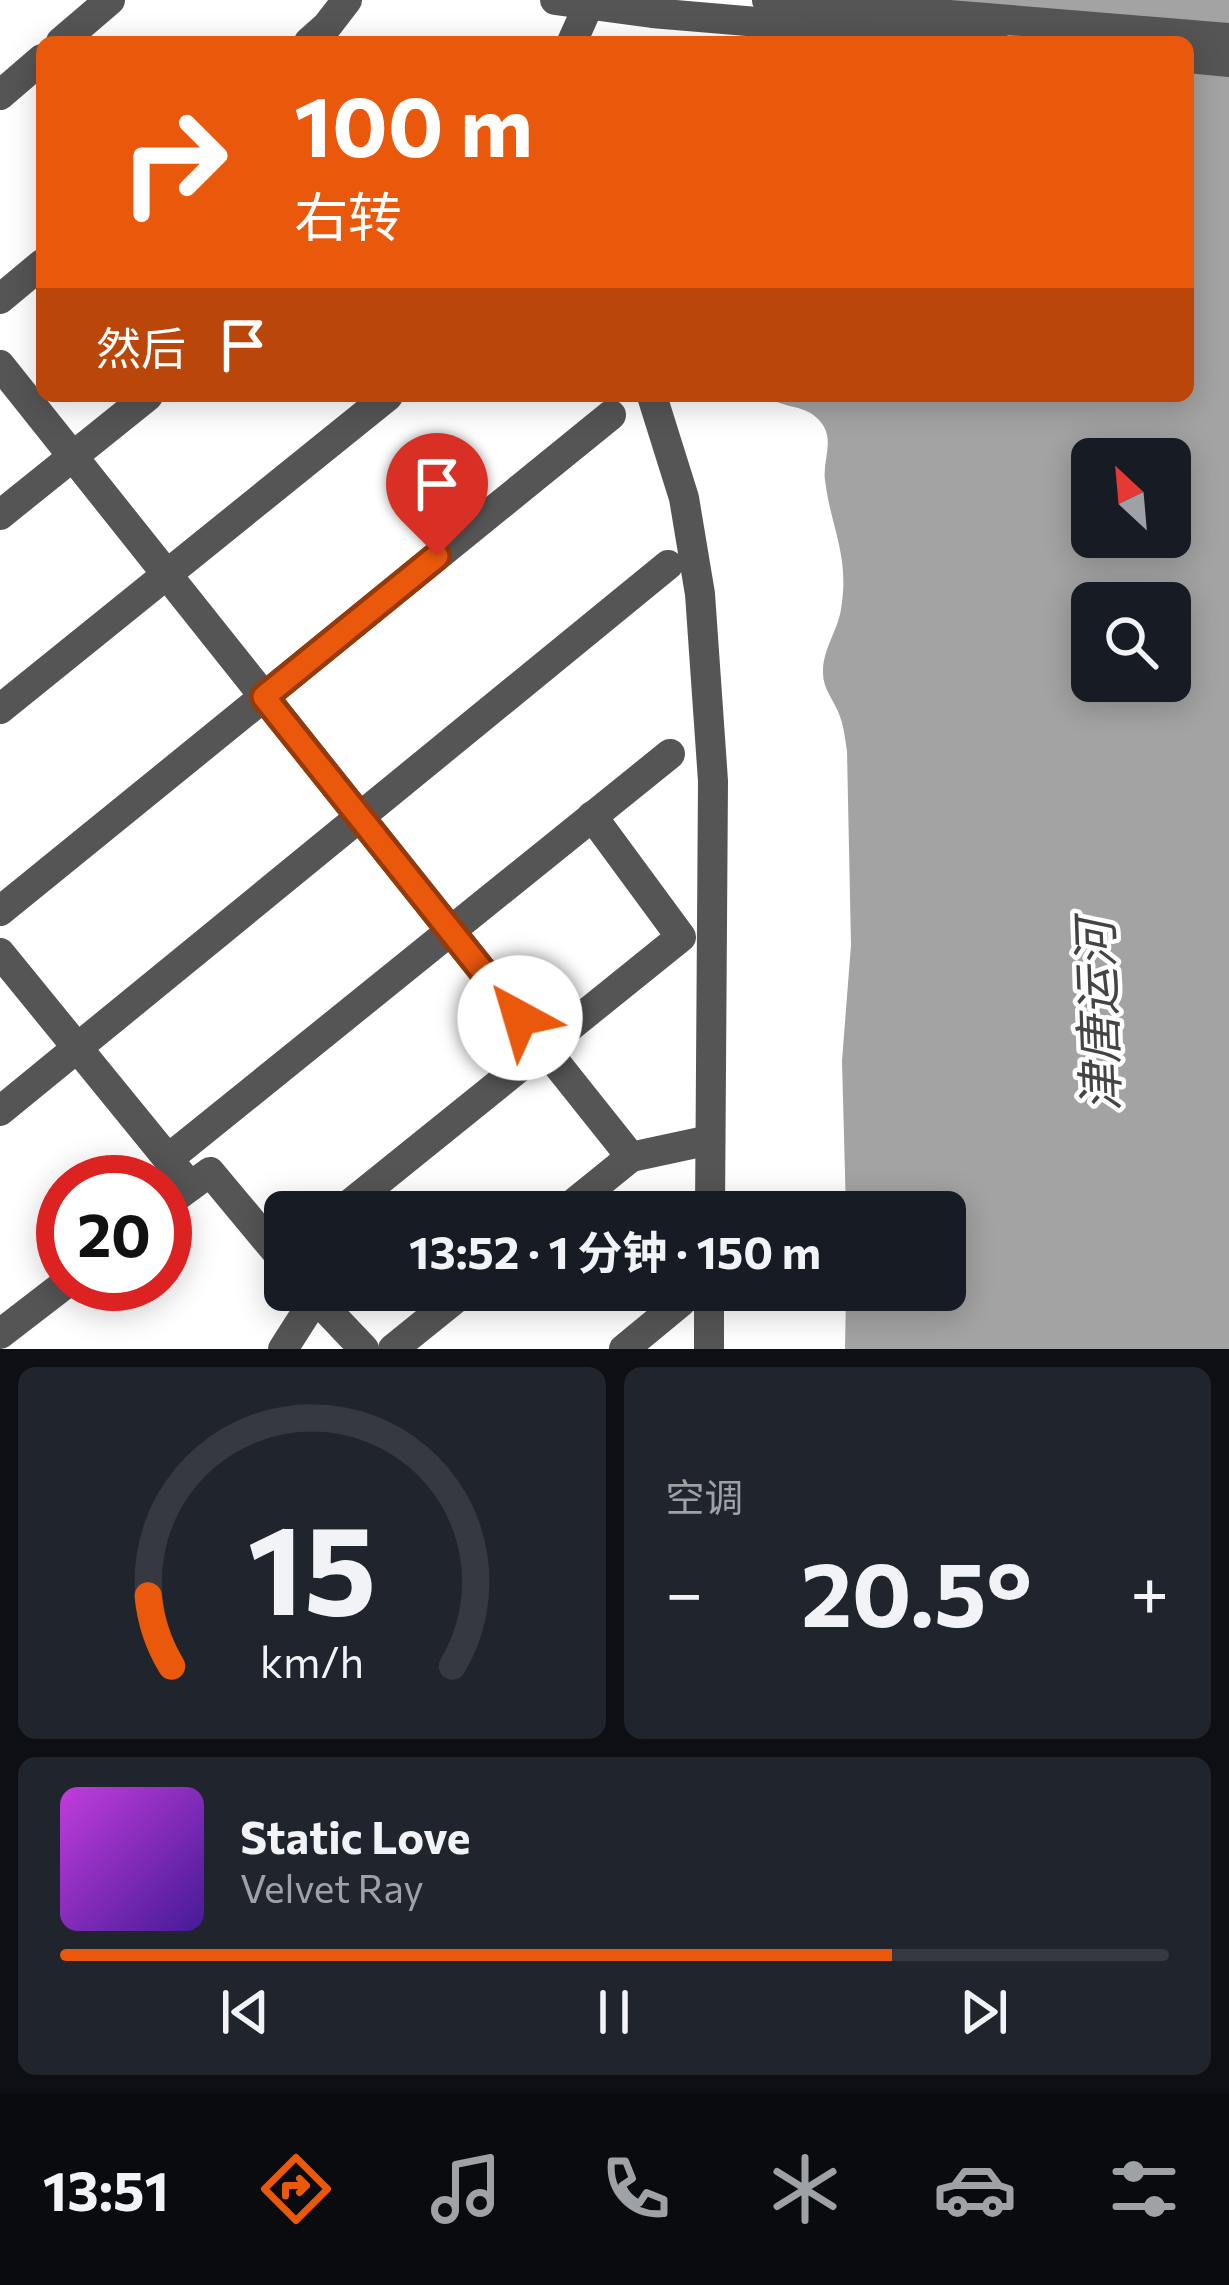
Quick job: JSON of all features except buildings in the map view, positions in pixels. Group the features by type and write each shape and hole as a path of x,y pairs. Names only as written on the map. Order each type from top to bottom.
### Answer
{"street":[{"path":"69,36 110,0"},
{"path":"316,36 347,0"},
{"path":"555,0 923,36"},
{"path":"767,0 1229,38"},
{"path":"575,36 589,2"},
{"path":"1194,59 1229,62"},
{"path":"0,95 36,64"},
{"path":"0,299 36,269"},
{"path":"0,365 631,1157"},
{"path":"0,515 141,402"},
{"path":"0,709 381,402"},
{"path":"654,402 684,498 700,594 712,781 710,1191"},
{"path":"0,911 611,415"},
{"path":"0,1111 668,566"},
{"path":"174,1155 670,754"},
{"path":"366,1191 681,937 592,817"},
{"path":"0,953 166,1155"},
{"path":"607,1191 631,1157 710,1140"},
{"path":"192,1191 264,1244"},
{"path":"0,1334 36,1306"},
{"path":"284,1349 303,1311"},
{"path":"327,1311 364,1349"},
{"path":"393,1349 440,1311"},
{"path":"624,1349 670,1311"},
{"path":"709,1311 709,1349"}],"water":[{"name":"津唐运河","path":"885,0 1229,0 1229,1349 845,1349 846,1311 966,1311 966,1191 845,1191 842,1061 851,945 847,751 841,719 823,677 825,655 841,609 843,573 825,480 827,434 812,414 778,402 1194,402 1194,36 883,36"}],"route":[{"path":"437,556 264,697 520,1018"}]}
